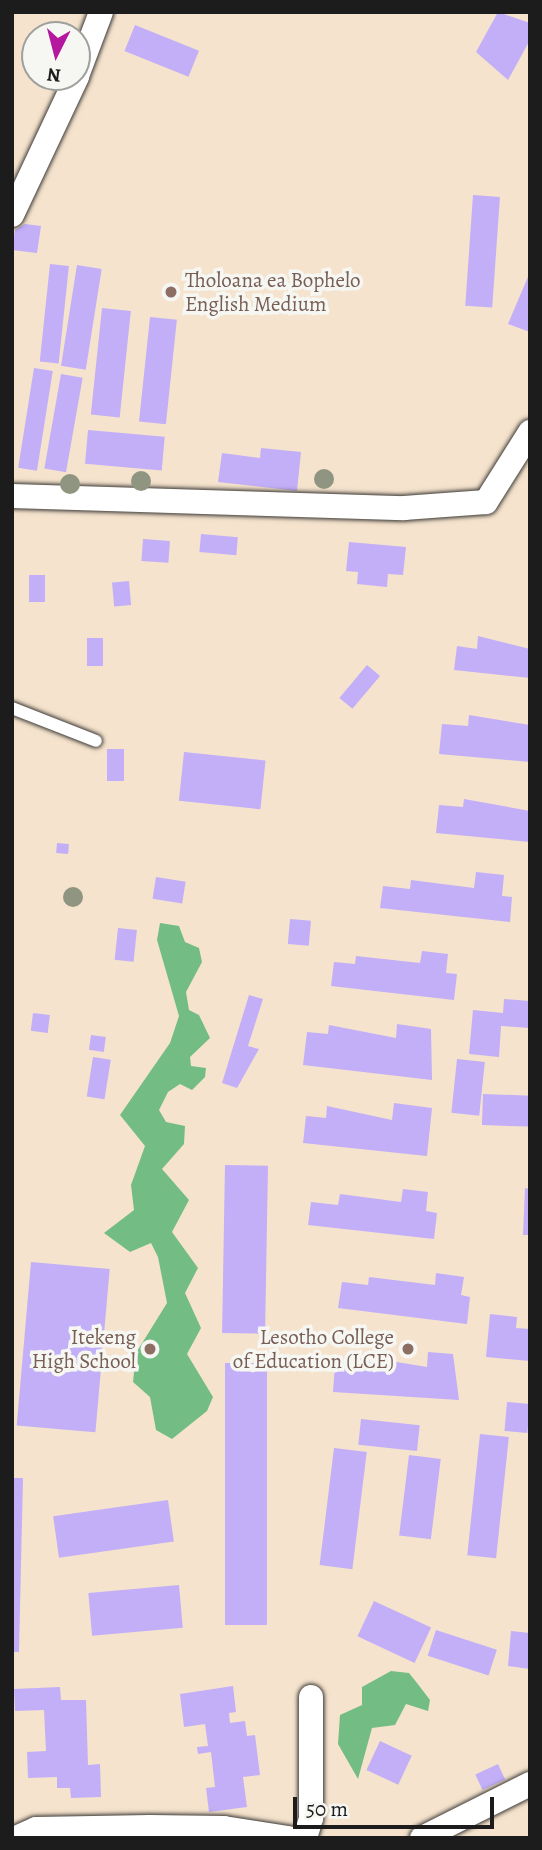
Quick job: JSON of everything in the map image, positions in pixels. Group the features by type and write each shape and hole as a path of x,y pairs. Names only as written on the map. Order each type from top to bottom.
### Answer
{"street":[{"path":"91,39 101,12"},
{"path":"12,215 70,91"},
{"path":"12,496 404,508 486,502 530,432"},
{"path":"305,1838 311,1697"},
{"path":"422,1838 530,1784"},
{"path":"16,1838 36,1829 150,1827 224,1828 288,1838"}],"lane":[{"path":"12,708 96,741"}],"green space":[{"path":"160,923 179,926 185,942 199,948 202,962 186,992 189,1010 199,1015 210,1038 190,1057 191,1066 206,1068 205,1077 192,1090 180,1084 168,1092 159,1110 166,1122 185,1126 184,1144 162,1169 189,1200 172,1232 198,1268 185,1293 201,1328 187,1354 213,1397 207,1411 172,1439 156,1430 150,1397 133,1382 136,1353 167,1303 158,1257 151,1243 130,1252 104,1233 134,1210 131,1185 145,1146 120,1115 170,1043 179,1016 157,940"},
{"path":"391,1671 409,1673 430,1700 428,1711 406,1704 395,1725 372,1728 358,1779 338,1744 340,1715 362,1705 362,1687"}],"building":[{"path":"498,12 530,23 530,40 508,80 476,52"},
{"path":"135,25 199,51 188,77 125,51"},
{"path":"473,195 500,197 492,308 465,306"},
{"path":"25,224 41,226 37,253 12,250 15,230"},
{"path":"50,264 69,266 59,363 40,361"},
{"path":"77,265 102,269 86,370 61,366"},
{"path":"530,272 530,332 508,324"},
{"path":"102,308 131,311 120,417 91,414"},
{"path":"150,317 177,320 166,424 139,421"},
{"path":"34,368 53,371 37,471 18,468"},
{"path":"61,374 83,378 66,472 44,469"},
{"path":"88,430 165,437 162,471 85,464"},
{"path":"261,448 301,452 297,491 218,482 222,453 260,458"},
{"path":"201,534 238,537 236,555 199,552"},
{"path":"143,539 170,541 168,563 141,561"},
{"path":"349,542 406,547 403,575 388,574 387,587 357,584 358,572 346,571"},
{"path":"29,575 45,575 45,602 29,602"},
{"path":"129,581 131,605 114,606 112,582"},
{"path":"478,636 530,649 530,678 454,670 457,646 477,649"},
{"path":"87,638 103,638 103,666 87,666"},
{"path":"367,665 380,676 352,709 339,698"},
{"path":"469,715 530,725 530,762 439,754 442,724 468,726"},
{"path":"107,749 124,749 124,781 107,781"},
{"path":"184,752 266,761 260,809 179,801"},
{"path":"464,799 530,811 530,842 436,833 439,805 463,807"},
{"path":"57,843 69,844 68,854 56,853"},
{"path":"476,872 504,875 502,896 512,897 510,922 380,908 383,886 410,889 411,880 474,888"},
{"path":"156,877 186,882 182,903 153,899"},
{"path":"290,919 311,921 309,946 288,944"},
{"path":"118,928 137,930 134,962 115,960"},
{"path":"422,951 448,954 446,973 457,974 454,1000 331,986 334,962 355,964 356,956 420,963"},
{"path":"249,995 263,999 248,1046 259,1049 237,1088 222,1083"},
{"path":"504,999 530,1001 530,1028 501,1026 499,1057 469,1054 473,1010 503,1013"},
{"path":"33,1013 50,1015 48,1033 31,1031"},
{"path":"397,1024 431,1029 432,1080 303,1065 307,1032 328,1034 329,1025 396,1038"},
{"path":"91,1035 106,1037 104,1052 89,1050"},
{"path":"93,1057 111,1060 105,1099 87,1097"},
{"path":"457,1059 485,1062 479,1116 451,1113"},
{"path":"483,1094 530,1096 529,1127 482,1125"},
{"path":"394,1103 432,1108 427,1156 303,1143 306,1116 326,1118 327,1106 392,1120"},
{"path":"225,1165 268,1166 265,1334 222,1333"},
{"path":"525,1188 530,1189 530,1235 523,1235"},
{"path":"403,1189 428,1192 426,1211 437,1213 434,1239 308,1225 311,1202 338,1205 340,1194 401,1202"},
{"path":"31,1262 110,1269 95,1432 17,1425"},
{"path":"436,1273 464,1277 461,1295 470,1297 467,1324 338,1308 342,1282 368,1285 369,1277 435,1285"},
{"path":"490,1314 517,1317 516,1328 530,1329 530,1361 486,1357"},
{"path":"428,1352 453,1354 459,1400 333,1392 335,1364 359,1366 360,1356 427,1367"},
{"path":"225,1363 267,1363 267,1625 225,1625"},
{"path":"507,1402 530,1404 527,1433 504,1431"},
{"path":"361,1419 420,1425 417,1451 358,1445"},
{"path":"480,1434 509,1437 496,1558 467,1555"},
{"path":"334,1448 367,1452 352,1569 320,1565"},
{"path":"409,1455 441,1459 431,1539 399,1535"},
{"path":"12,1478 23,1478 19,1652 12,1652"},
{"path":"168,1500 174,1542 59,1558 53,1516"},
{"path":"179,1585 183,1628 92,1636 88,1593"},
{"path":"374,1601 431,1628 415,1663 358,1636"},
{"path":"436,1630 497,1650 489,1675 428,1656"},
{"path":"511,1631 530,1633 530,1669 508,1666"},
{"path":"233,1686 236,1712 229,1713 230,1723 245,1721 247,1736 255,1735 260,1775 243,1777 247,1807 209,1812 206,1788 215,1787 211,1752 198,1754 197,1747 208,1746 205,1724 184,1727 180,1694"},
{"path":"60,1687 61,1700 86,1700 88,1765 100,1764 101,1797 71,1798 70,1788 57,1788 57,1777 28,1778 27,1752 46,1751 44,1710 15,1711 14,1689"},
{"path":"380,1741 412,1756 398,1785 366,1770"},
{"path":"498,1764 505,1779 483,1790 475,1775"}],"place":[{"name":"Tholoana ea Bophelo English Medium","path":"171,292"},
{"name":"Itekeng High School","path":"150,1349"},
{"name":"Lesotho College of Education (LCE)","path":"408,1349"}]}
